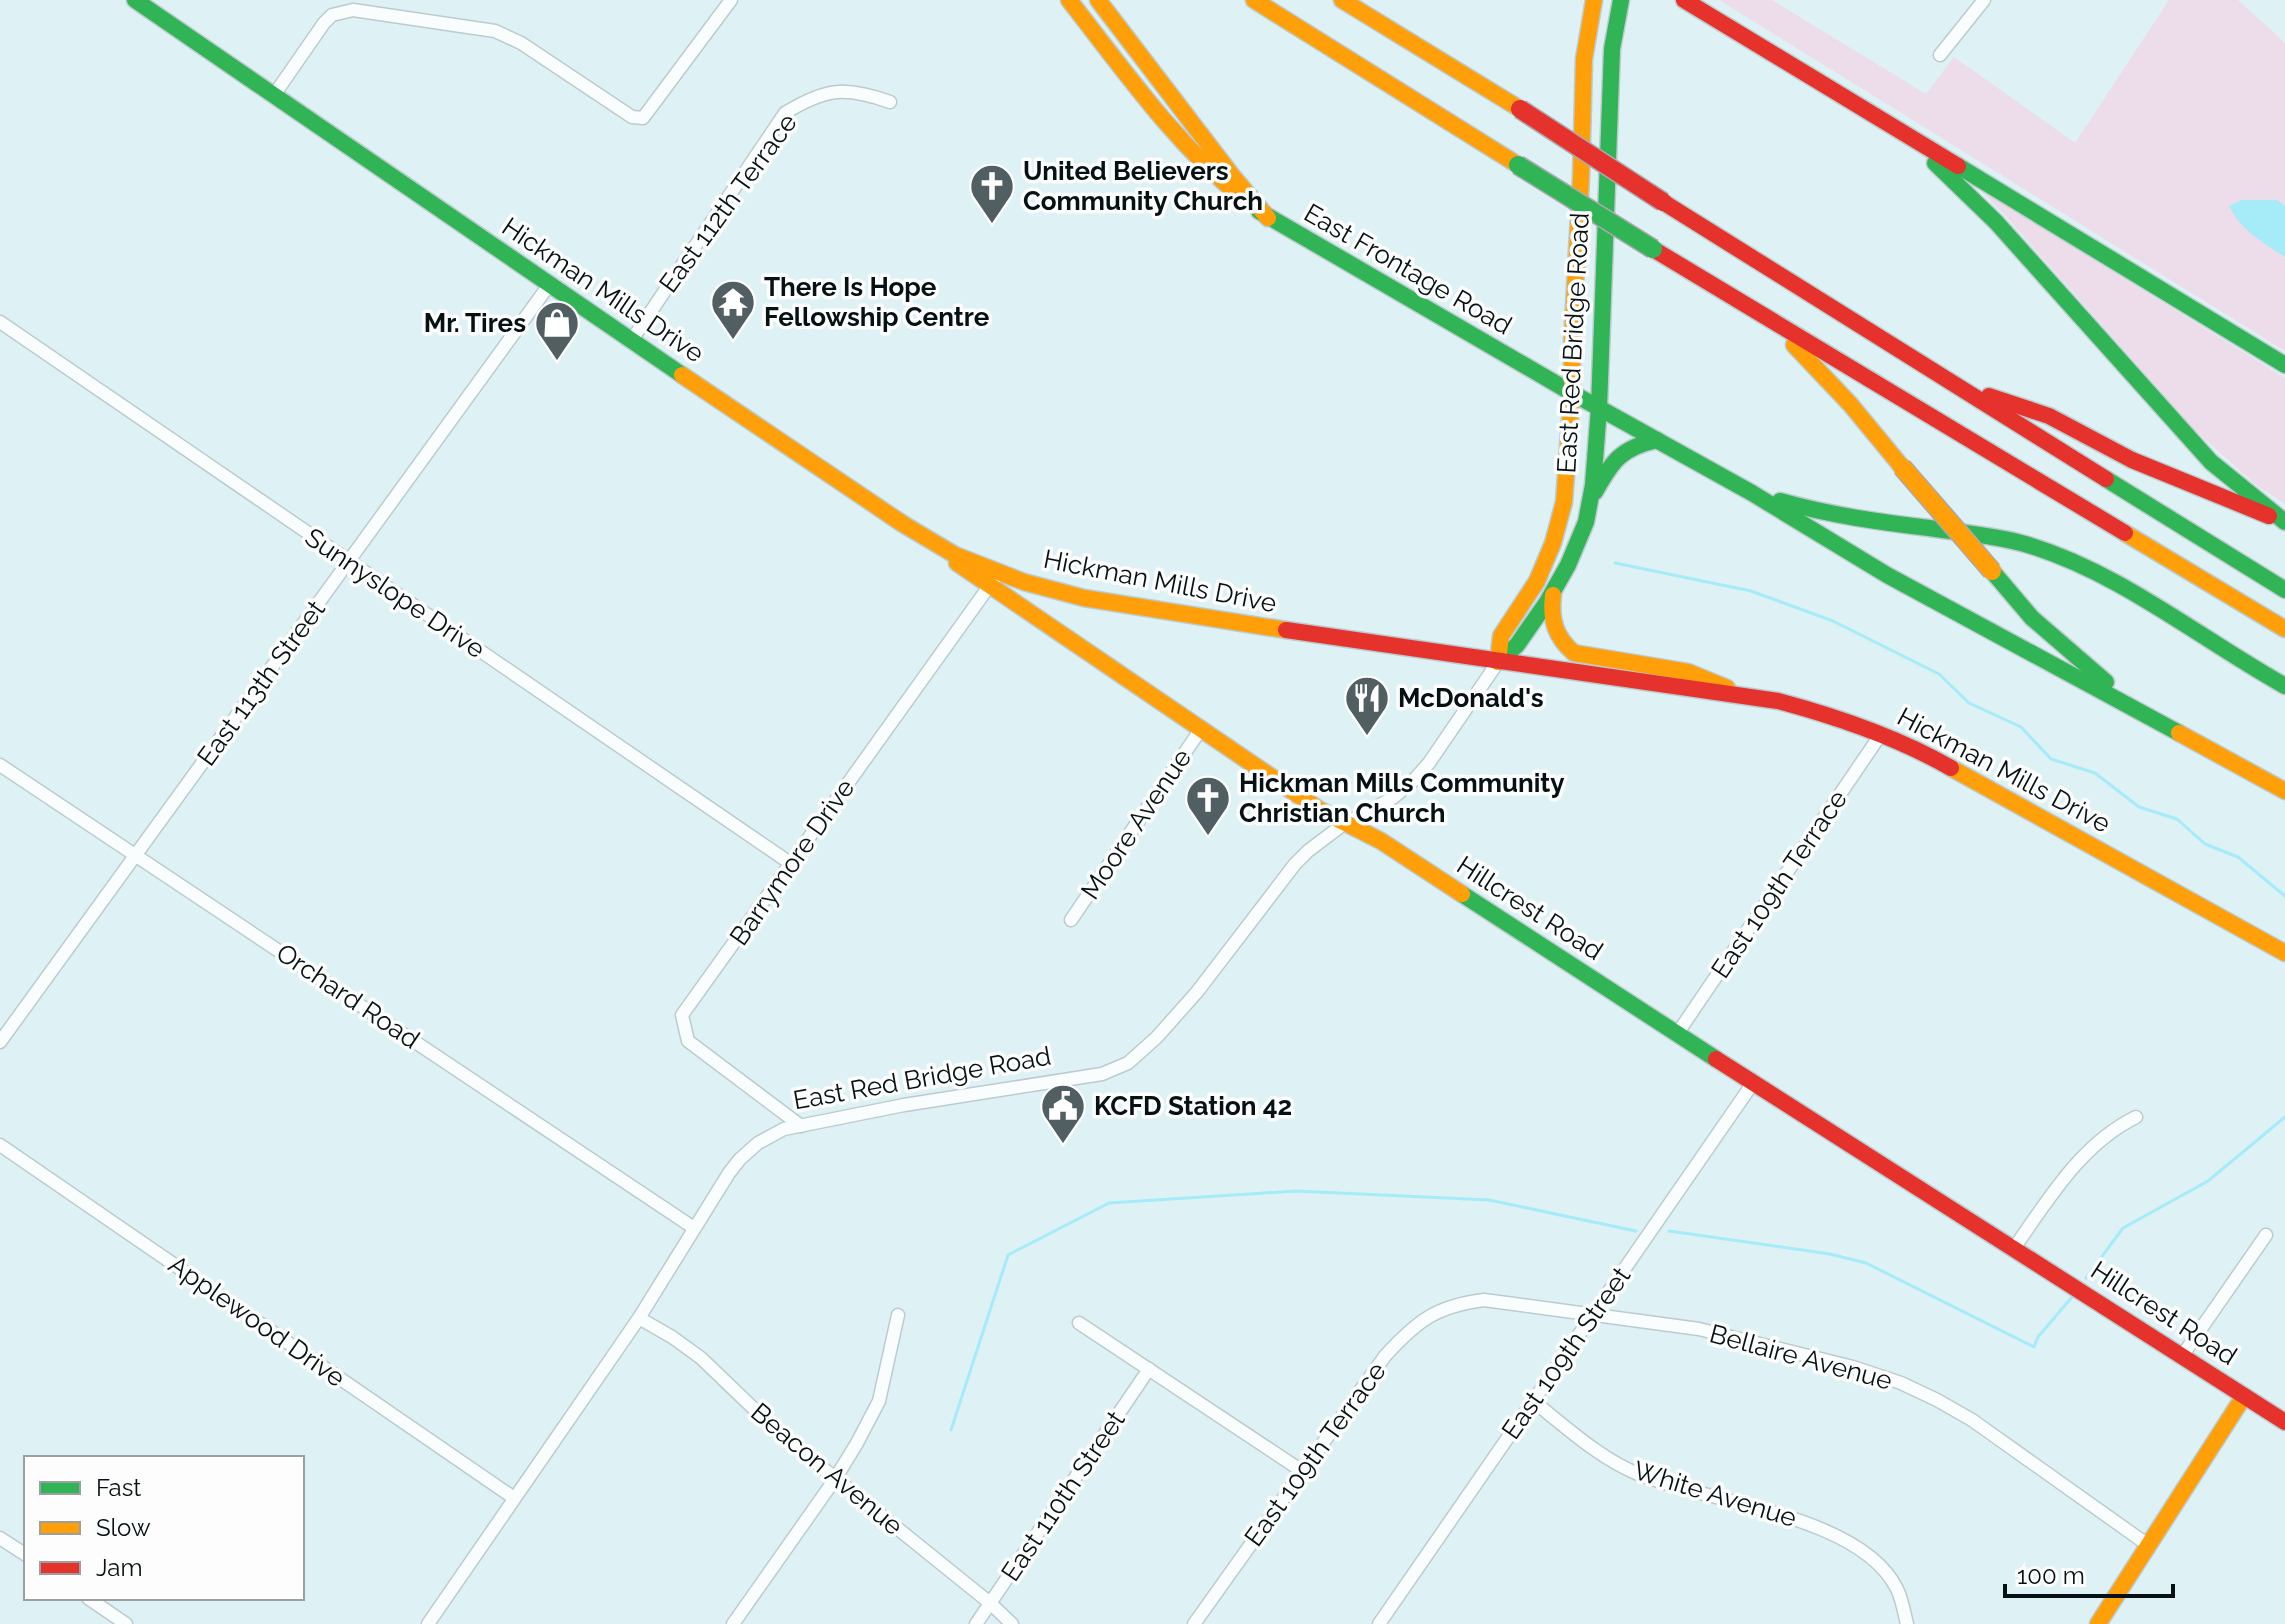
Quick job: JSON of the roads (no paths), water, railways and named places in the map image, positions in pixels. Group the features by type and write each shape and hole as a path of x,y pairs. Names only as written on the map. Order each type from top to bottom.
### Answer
{"main road":[{"name":"Hickman Mills Drive","path":"135,0 903,524"},
{"name":"East Frontage Road","path":"1069,0 1178,137 1209,171 1268,218 1752,493"},
{"path":"1098,0 1268,218"},
{"path":"1254,0 1767,319 2285,629"},
{"path":"1342,0 2285,590"},
{"name":"East Red Bridge Road","path":"1498,662 1501,636 1537,581 1553,543 1564,502 1572,393 1584,59 1594,0"},
{"name":"East Red Bridge Road","path":"1498,662 1517,645 1568,565 1586,522 1593,485 1599,408 1612,49 1621,0"},
{"path":"1684,0 2285,365"},
{"path":"1890,123 1953,178 1996,222 2211,462 2285,522"},
{"path":"1767,319 1829,379 2032,618 2134,707"},
{"path":"1955,384 2049,416 2132,460 2285,522"},
{"path":"1590,501 1620,453 1635,444 1657,440"},
{"path":"1752,493 1837,515 1981,535 2047,552 2110,579 2285,686"},
{"path":"1752,493 1887,575 2285,791"},
{"name":"Hillcrest Road","path":"903,524 994,579 1201,729 1320,810 1381,841 1753,1083 2285,1422"},
{"name":"Hickman Mills Drive","path":"994,579 1024,582 1084,598 1333,638 1778,701 1835,716 1927,754 2285,953"},
{"path":"1554,589 1551,608 1554,632 1574,653 1688,672 1743,696"},
{"path":"2098,1624 2244,1396"}],"street":[{"path":"274,95 324,23 332,15 353,10 495,31 521,43 632,117 643,118 731,0"},
{"path":"1940,55 1984,0"},
{"name":"East 112th Terrace","path":"631,341 785,113 811,97 834,91 864,93 890,102"},
{"name":"East 113th Street","path":"0,1042 549,285"},
{"name":"Sunnyslope Drive","path":"0,322 790,863"},
{"name":"Barrymore Drive","path":"801,1126 688,1041 682,1015 994,579"},
{"name":"East Red Bridge Road","path":"428,1624 639,1318 740,1159 758,1143 784,1129 904,1105 1102,1074 1128,1063 1157,1037 1197,992 1308,851 1345,823 1385,802 1412,782 1429,763 1498,662"},
{"name":"Moore Avenue","path":"1071,920 1201,729"},
{"name":"East 109th Terrace","path":"1677,1034 1881,734"},
{"name":"Orchard Road","path":"0,765 694,1228"},
{"name":"East 109th Street","path":"1379,1624 1753,1083"},
{"path":"2014,1248 2076,1164 2117,1127 2136,1117"},
{"name":"Applewood Drive","path":"0,1145 514,1498"},
{"path":"2182,1356 2266,1235"},
{"name":"Bellaire Avenue","path":"1455,1305 1484,1300 1699,1329 1853,1367 1901,1383 1972,1420 2148,1545"},
{"name":"East 109th Terrace","path":"1194,1624 1385,1356 1407,1331 1432,1314 1455,1305"},
{"path":"733,1624 835,1479 879,1401 898,1315"},
{"name":"Beacon Avenue","path":"639,1318 701,1358 778,1432 1012,1624"},
{"path":"1079,1323 1302,1471"},
{"name":"East 110th Street","path":"976,1624 1149,1369"},
{"name":"White Avenue","path":"1533,1401 1592,1448 1633,1472 1659,1482 1810,1523 1844,1539 1867,1554 1896,1587 1907,1624"},
{"path":"0,1538 24,1554"},
{"path":"91,1600 126,1624"}],"water":[{"path":"2242,200 2277,200 2285,206 2285,257 2253,235 2234,215 2229,206"}],"waterway":[{"path":"1615,563 1751,591 1833,621 1939,674 1969,703 2021,727 2051,759 2095,773 2139,807 2177,819 2205,844 2238,857 2285,896"},
{"path":"2086,1278 2123,1228 2208,1181 2285,1117"},
{"path":"951,1430 1008,1255 1109,1203 1296,1191 1489,1200 1636,1231"},
{"path":"1669,1231 1830,1254 1866,1263 2034,1347 2038,1337 2072,1297"}],"place":[{"name":"United Believers Community Church","path":"992,225"},
{"name":"There Is Hope Fellowship Centre","path":"733,341"},
{"name":"Mr. Tires","path":"557,362"},
{"name":"McDonald's","path":"1367,737"},
{"name":"Hickman Mills Community Christian Church","path":"1208,837"},
{"name":"KCFD Station 42","path":"1063,1145"}]}
